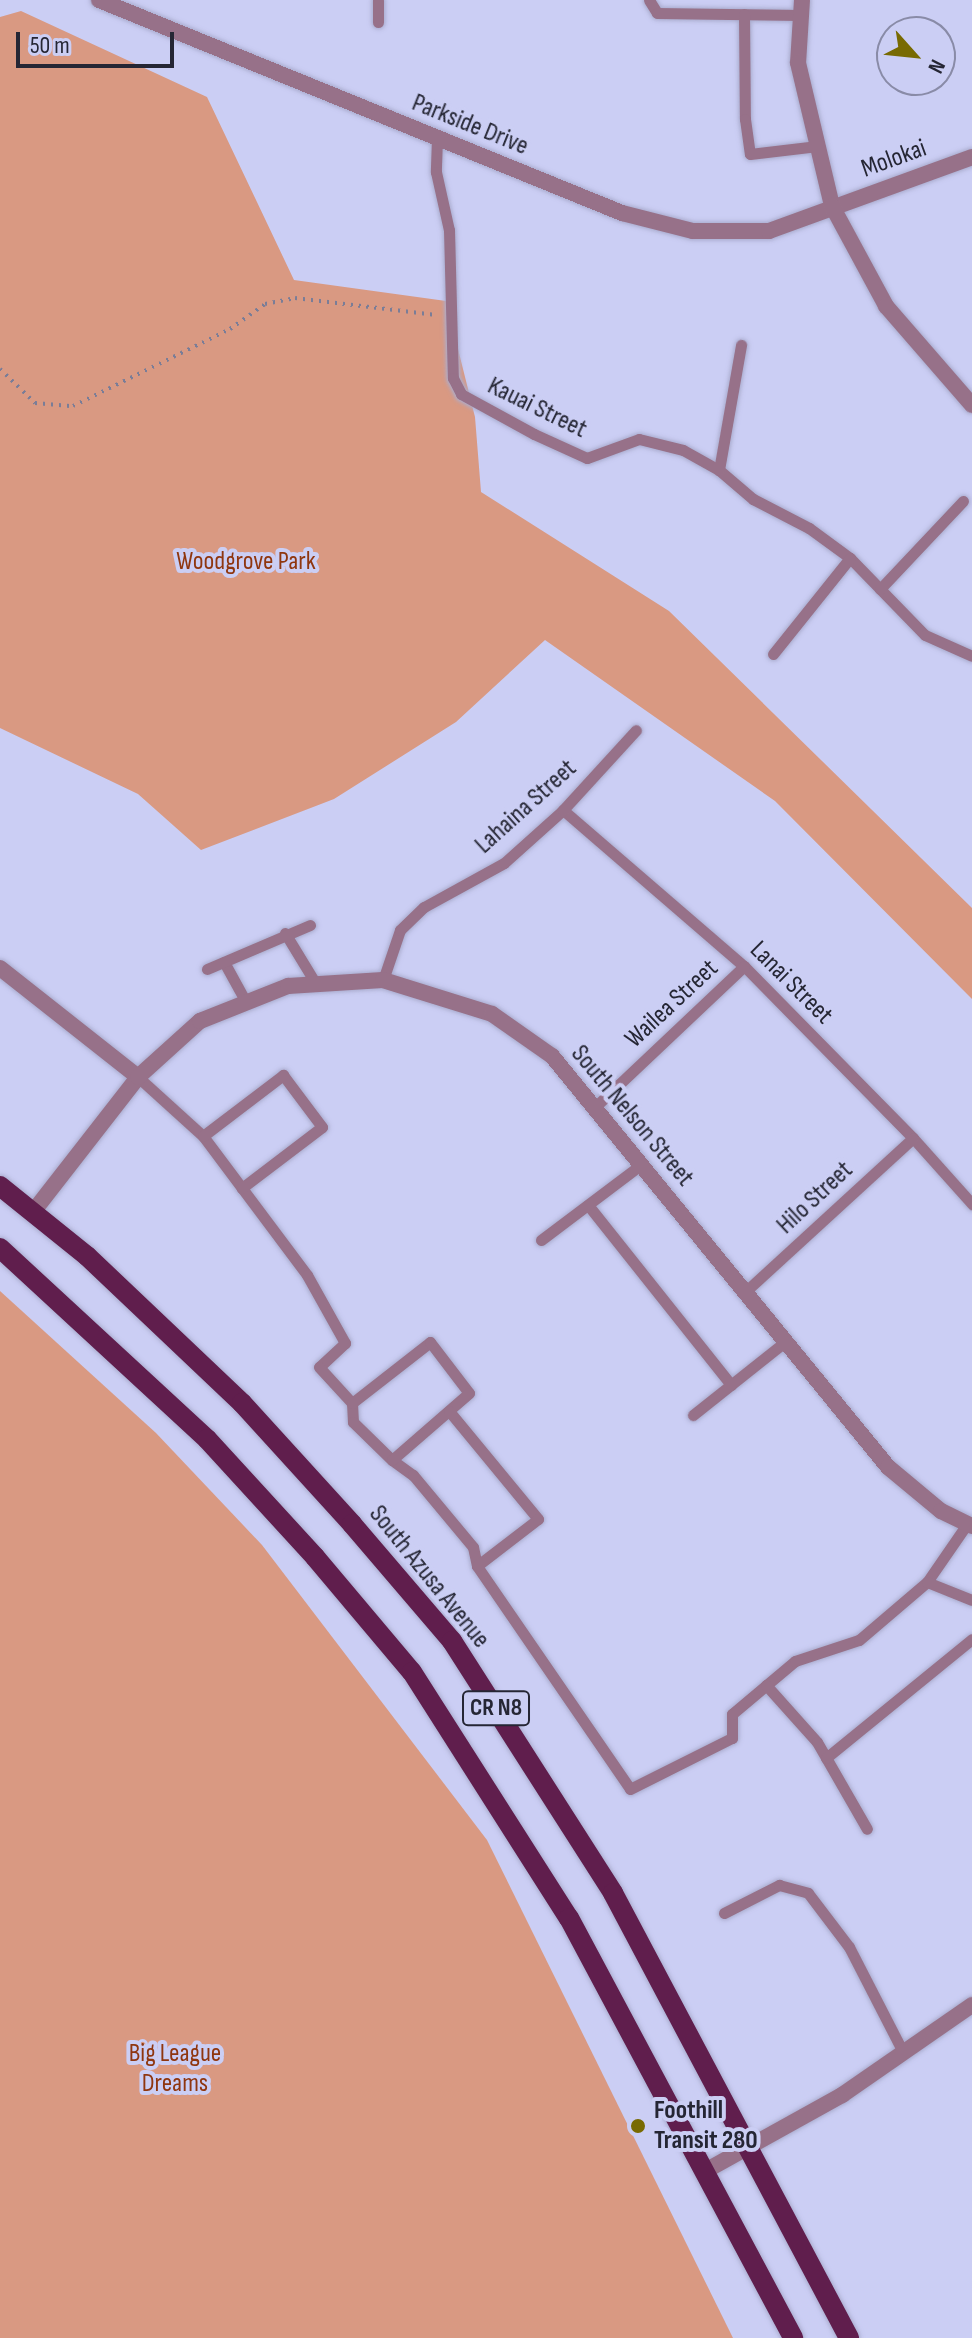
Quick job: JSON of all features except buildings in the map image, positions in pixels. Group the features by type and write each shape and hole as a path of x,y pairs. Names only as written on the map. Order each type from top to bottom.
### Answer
{"main road":[{"name":"South Azusa Avenue","path":"0,1186 87,1256 242,1403 352,1524 452,1641 613,1893 849,2338"},
{"name":"CR N8","path":"0,1248 207,1439 315,1557 412,1672 569,1918 793,2338"}],"street":[{"name":"Parkside Drive","path":"99,0 622,213 693,231 769,231 832,206"},
{"path":"802,8 798,63 832,206 886,306 972,405"},
{"name":"Molokai","path":"832,206 972,157"},
{"path":"0,968 138,1077"},
{"name":"South Nelson Street","path":"33,1212 138,1077 200,1021 288,986 383,980 492,1014 552,1056 888,1467 941,1511 970,1525"},
{"path":"705,2171 842,2095 972,2005"}],"lane":[{"path":"378,0 378,22"},
{"path":"649,0 657,13 744,14 802,8"},
{"path":"744,14 745,119 750,154 818,146"},
{"name":"Kauai Street","path":"437,138 436,172 449,230 453,378 461,394 510,422 587,458 639,439 683,450 719,470 753,499 809,528 850,558 925,635 972,656"},
{"path":"719,470 741,345"},
{"path":"880,589 963,501"},
{"path":"773,654 850,558"},
{"name":"Lahaina Street","path":"383,980 400,930 424,907 504,863 563,810 636,730"},
{"name":"Lanai Street","path":"563,810 744,966 913,1138 972,1204"},
{"path":"207,969 285,933 310,925"},
{"path":"285,933 316,984"},
{"path":"224,962 246,1002"},
{"name":"Wailea Street","path":"595,1107 744,966"},
{"path":"203,1136 283,1075 322,1127 242,1188"},
{"path":"138,1077 203,1136 307,1275 345,1343 319,1367 352,1403 353,1422 392,1460 413,1475 473,1547 477,1566 630,1789 732,1738 732,1714 795,1661 859,1640 927,1582 970,1525"},
{"name":"Hilo Street","path":"746,1291 913,1138"},
{"path":"541,1240 642,1164"},
{"path":"588,1205 731,1385"},
{"path":"693,1415 786,1341"},
{"path":"352,1403 430,1342 469,1393 392,1460"},
{"path":"449,1411 538,1519 477,1566"},
{"path":"927,1582 972,1600"},
{"path":"826,1758 972,1639"},
{"path":"766,1685 817,1742 867,1829"},
{"path":"724,1913 779,1885 808,1893 849,1947 903,2052"}],"path":[{"path":"0,369 35,403 73,406 216,336 265,304 295,298 450,317"}],"green space":[{"name":"Woodgrove Park","path":"21,11 207,97 294,280 446,301 475,417 481,492 669,611 972,908 972,999 775,801 545,640 456,722 334,799 201,850 138,794 0,728 0,17"},
{"name":"Big League Dreams","path":"0,1291 156,1433 262,1545 487,1840 733,2338 0,2338"}],"place":[{"name":"Foothill Transit 280","path":"638,2126"}]}
